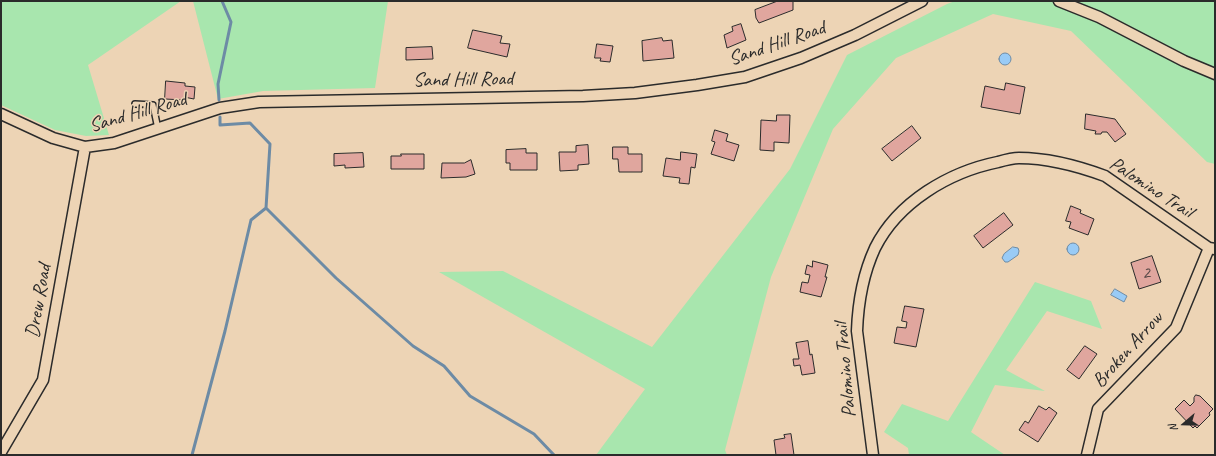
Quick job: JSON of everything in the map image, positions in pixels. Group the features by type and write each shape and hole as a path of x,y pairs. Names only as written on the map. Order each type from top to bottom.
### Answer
{"street":[{"name":"Sand Hill Road","path":"1,114 53,138 85,147 114,143 220,108 259,102 583,96 635,93 697,86 745,77 801,58 855,35 922,1"},
{"path":"1059,1 1099,17 1184,61 1215,74"},
{"name":"Drew Road","path":"1,452 42,380 85,147"},
{"name":"Palomino Trail","path":"873,455 857,331 858,312 862,288 875,249 885,231 911,204 940,183 964,171 1015,158 1053,161 1105,176 1212,248"},
{"name":"Broken Arrow","path":"1087,455 1098,409 1176,328 1212,248"}],"lane":[{"path":"135,104 152,105 158,129"}],"green space":[{"path":"1,1 181,1 88,65 109,135 86,136 55,130 1,105"},
{"path":"193,1 388,1 375,88 263,91 218,99"},
{"path":"955,1 1215,1 1215,164 1207,162 1071,31 993,14 896,58 833,129 771,277 725,450 727,455 596,455 645,389 439,272 503,271 652,347 790,169 847,55"},
{"path":"1035,282 1091,301 1102,329 1047,311 1006,370 1045,391 995,385 971,432 1005,455 909,455 908,448 884,432 902,404 948,421"}],"water":[{"path":"1003,53 1007,53 1011,59 1007,65 1003,65 999,61 999,57"},
{"path":"1071,243 1075,243 1079,249 1075,255 1071,255 1067,251 1067,247"},
{"path":"1013,247 1018,248 1018,255 1008,262 1005,262 1002,258 1004,254"},
{"path":"1115,289 1127,296 1124,302 1111,295"}],"building":[{"path":"778,1 792,1 793,10 759,23 756,18 755,10"},
{"path":"741,24 746,40 727,48 724,35 733,31 732,27"},
{"path":"473,30 502,36 500,43 510,44 507,57 468,48"},
{"path":"662,38 663,41 672,40 674,58 643,61 642,41"},
{"path":"597,44 613,46 610,62 600,61 601,58 595,58"},
{"path":"432,47 433,59 406,60 406,48"},
{"path":"166,81 185,83 185,86 195,87 194,99 184,97 184,100 165,99"},
{"path":"1006,83 1025,87 1020,114 981,107 985,86 1004,90"},
{"path":"1086,114 1115,119 1126,134 1115,142 1107,132 1095,134 1096,131 1085,129"},
{"path":"777,115 790,115 789,143 774,142 774,151 760,150 761,120 776,121"},
{"path":"912,126 921,138 892,161 882,149"},
{"path":"715,130 728,134 726,141 739,145 734,161 711,154 715,142 712,141"},
{"path":"588,145 589,164 578,165 578,170 560,171 559,152 576,152 576,146"},
{"path":"613,147 628,147 628,154 642,154 642,172 619,172 618,159 613,159"},
{"path":"526,149 526,153 537,153 537,170 510,170 510,163 506,163 506,150"},
{"path":"681,152 697,154 695,168 691,167 689,184 679,183 680,178 663,176 666,158 680,160"},
{"path":"363,153 364,167 345,168 345,165 334,166 334,154"},
{"path":"401,154 424,154 424,169 391,169 391,156 401,156"},
{"path":"471,160 475,174 466,177 441,178 442,163 464,163"},
{"path":"1071,206 1081,210 1080,213 1094,219 1088,235 1069,228 1071,222 1066,221"},
{"path":"1004,213 1013,225 983,248 974,236"},
{"path":"1152,256 1161,282 1139,289 1131,263"},
{"path":"813,261 828,265 825,277 827,277 821,297 800,292 802,282 808,283 810,275 805,274 807,265 812,267"},
{"path":"905,306 924,309 916,347 894,343 897,327 906,328 907,322 902,321"},
{"path":"808,341 815,373 802,375 800,365 794,366 793,359 799,359 796,343"},
{"path":"1085,346 1097,354 1079,379 1067,370"},
{"path":"1196,395 1200,396 1213,409 1209,413 1210,415 1197,428 1195,426 1193,428 1175,409 1184,400 1190,406 1194,402"},
{"path":"1039,406 1046,410 1049,407 1057,413 1038,442 1019,430 1025,421 1028,423"},
{"path":"791,434 794,455 776,455 774,440 785,438 784,435"}],"waterway":[{"path":"219,100 218,84 231,22 222,1"},
{"path":"220,117 220,125 250,123 270,144 266,208 336,278 413,346 444,366 470,396 534,434 554,455"},
{"path":"192,455 225,331 251,220 266,208"}]}
